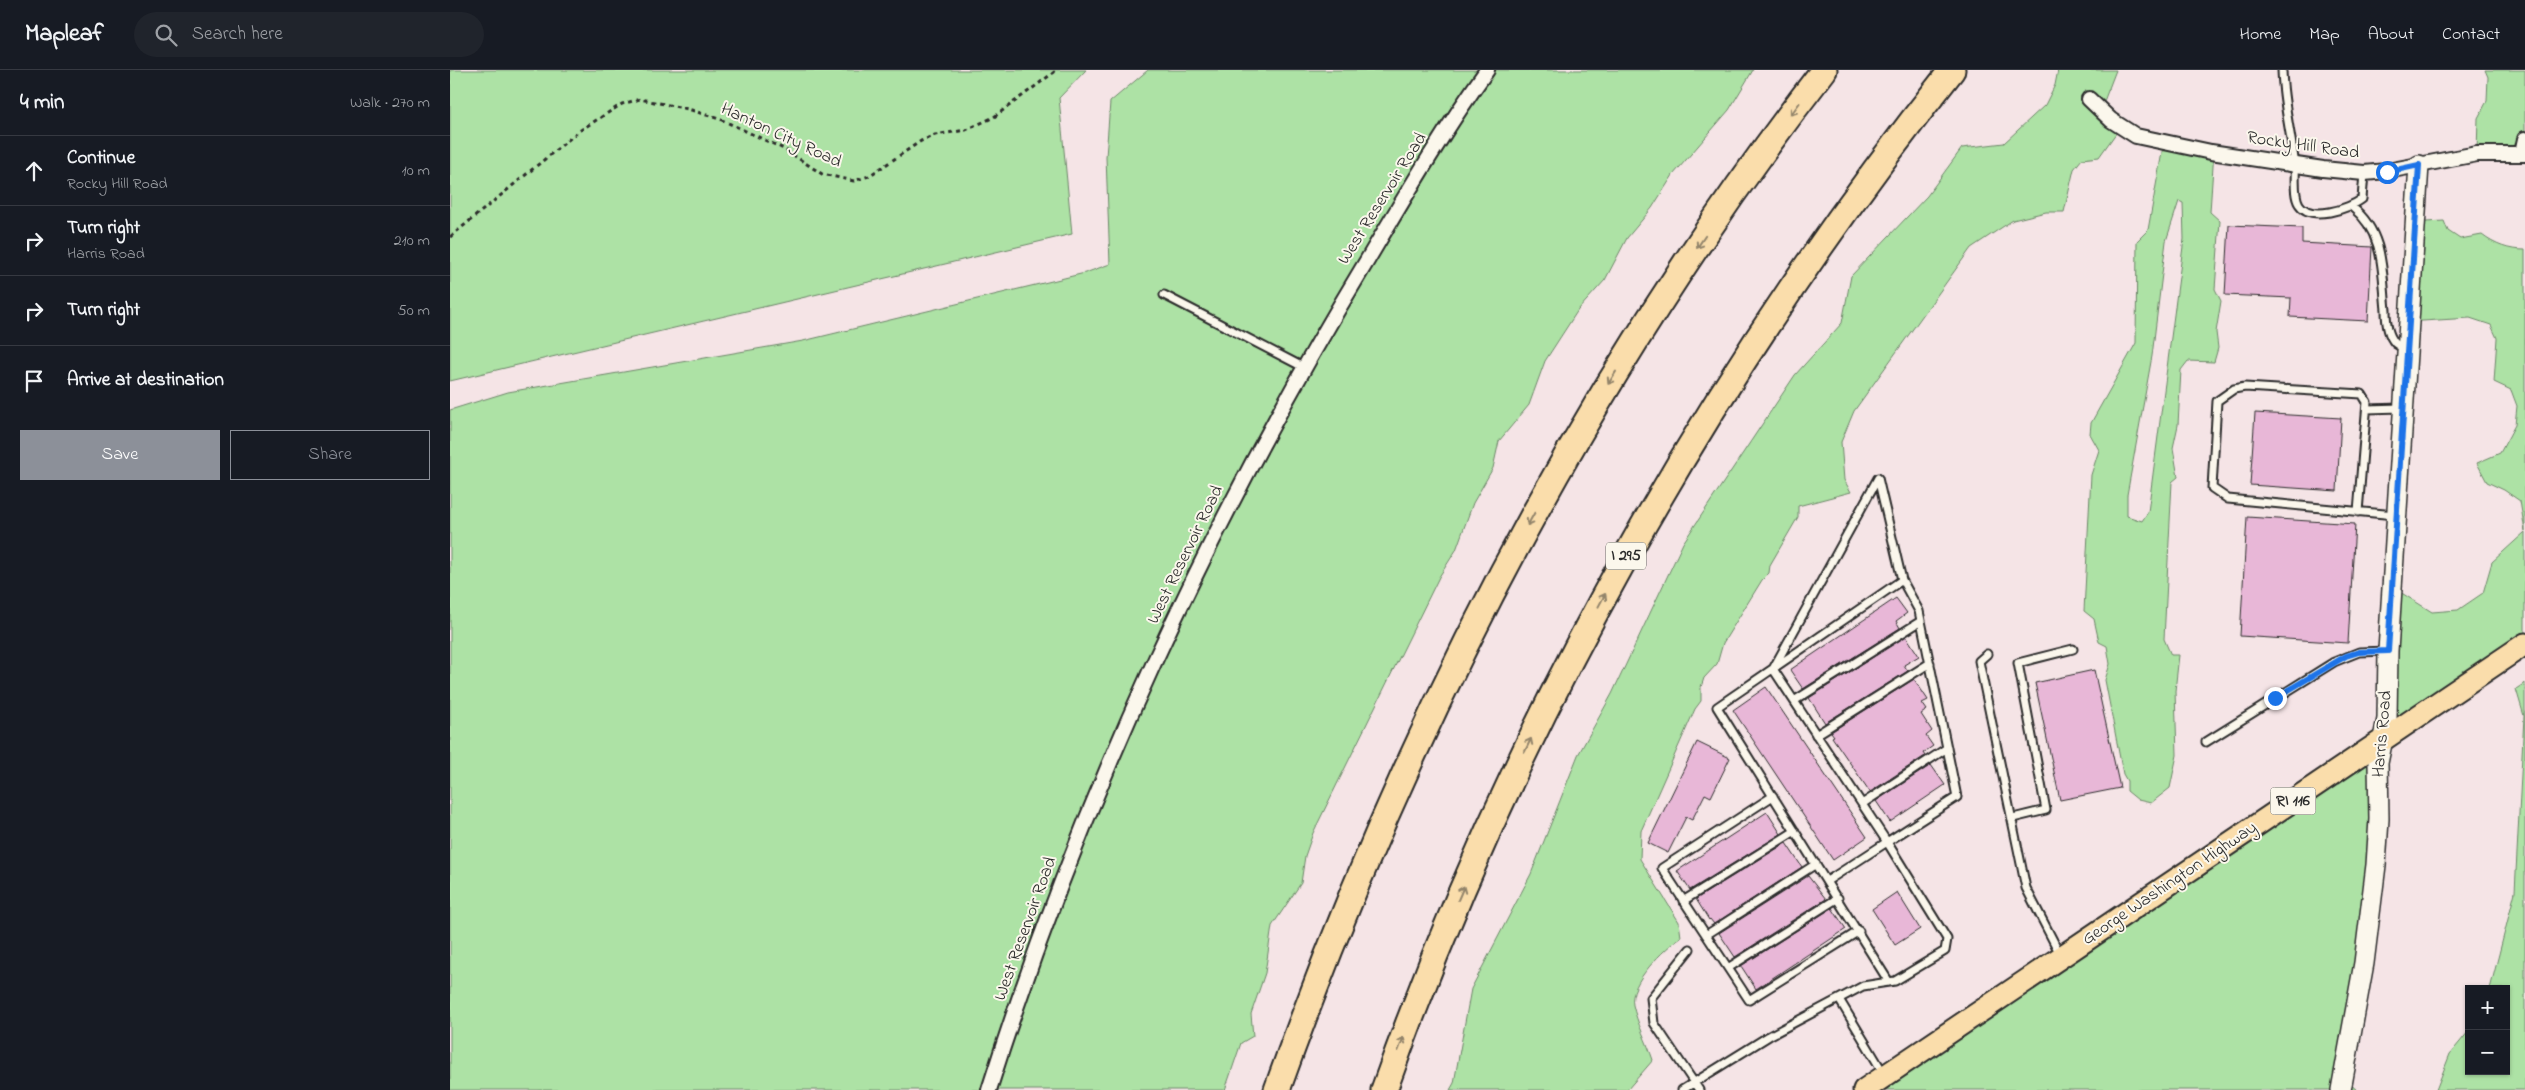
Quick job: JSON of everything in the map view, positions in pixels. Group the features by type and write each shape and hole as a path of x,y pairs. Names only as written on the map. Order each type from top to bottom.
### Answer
{"highway":[{"path":"1277,1090 1337,928 1382,820 1442,689 1504,569 1594,409 1654,311 1720,213 1824,70"},
{"name":"I 295","path":"1384,1090 1434,958 1486,834 1535,729 1614,577 1671,478 1762,333 1826,238 1952,70"}],"main road":[{"name":"George Washington Highway","path":"1864,1090 2525,644"}],"street":[{"name":"West Reservoir Road","path":"988,1090 1028,974 1117,748 1172,625 1230,506 1305,368 1404,199 1487,70"},
{"name":"Rocky Hill Road","path":"2088,99 2111,120 2136,136 2211,152 2295,165 2364,173 2477,154 2523,154"},
{"path":"2523,154 2525,139"},
{"name":"Harris Road","path":"2341,1090 2370,919 2379,833 2378,763 2387,720 2388,651 2419,165"}],"lane":[{"path":"2282,70 2283,99 2295,165 2297,198 2300,206 2307,211 2334,212 2352,207 2362,199 2364,173"},
{"path":"2352,207 2365,217 2374,233 2381,256 2387,329 2395,343 2408,350"},
{"path":"1164,295 1305,368"},
{"path":"2358,512 2367,409 2367,402 2362,394 2244,387 2234,389 2217,400 2212,488 2228,499 2358,512 2398,515"},
{"path":"2367,409 2405,408"},
{"path":"1773,669 1878,478 1902,580 1920,611 1957,797 1827,881"},
{"path":"1889,982 1859,931 1717,707 1902,580"},
{"path":"1794,701 1922,621"},
{"path":"2013,818 2046,810 2018,663 2073,650"},
{"path":"2206,742 2334,662 2359,652 2388,651"},
{"path":"1987,654 1979,661 2026,888 2061,957"},
{"path":"1816,735 1930,663"},
{"path":"1682,1090 1769,1036 1863,986 1895,981 1945,951 1947,938 1887,842 1773,669"},
{"path":"1862,804 1947,748"},
{"path":"1773,796 1662,868 1749,1000 1859,931"},
{"path":"1683,900 1795,830"},
{"path":"1706,935 1816,864"},
{"path":"1728,968 1838,898"},
{"path":"1690,949 1651,998 1654,1023 1699,1090"},
{"path":"1839,999 1885,1076"}],"path":[{"name":"Hanton City Road","path":"450,238 579,131 622,104 640,99 688,109 722,120 784,150 822,174 854,182 869,176 921,140 935,134 966,130 994,118 1057,70"}],"green space":[{"path":"450,70 1086,70 1059,98 1072,234 450,381"},
{"path":"1148,70 1753,70 1729,110 1673,175 1652,208 1627,238 1605,280 1578,310 1545,361 1529,405 1499,441 1493,468 1473,503 1456,550 1439,577 1313,833 1305,856 1301,883 1272,926 1265,973 1251,1014 1253,1036 1241,1043 1225,1090 450,1090 450,410 508,392 803,341 1085,273 1110,264 1106,157 1110,102"},
{"path":"2058,70 2116,70 2101,109 2119,129 2099,157 2082,159 2074,169 2064,212 2046,212 2013,220 1971,248 1854,411 1841,442 1844,480 1851,492 1798,506 1798,517 1770,565 1769,573 1762,580 1723,643 1717,664 1704,678 1701,687 1701,701 1695,709 1641,831 1640,859 1679,922 1681,937 1666,949 1649,967 1636,987 1633,996 1635,1012 1653,1060 1627,1090 1450,1090 1454,1083 1471,989 1531,874 1578,755 1612,694 1683,543 1795,375 1842,323 1851,276 1927,196 1962,148 2004,143 2045,105 2055,85"},
{"path":"2485,70 2525,70 2525,152 2477,152 2478,118 2487,101 2488,77"},
{"path":"2164,141 2214,151 2210,212 2220,221 2215,289 2221,301 2216,332 2218,348 2214,362 2188,361 2181,370 2178,425 2173,448 2178,477 2172,482 2164,639 2171,655 2179,655 2175,691 2177,755 2170,788 2151,803 2138,800 2127,791 2127,781 2123,774 2105,680 2110,664 2107,646 2099,642 2094,619 2084,611 2091,475 2099,450 2090,434 2091,423 2136,343 2137,241 2148,230","holes":["2179,201 2183,203 2184,239 2148,512 2142,521 2127,516 2127,495 2152,356 2166,241"]},
{"path":"2444,221 2448,231 2460,239 2482,235 2502,246 2525,250 2525,531 2520,501 2504,490 2487,482 2477,463 2500,453 2515,425 2517,406 2511,390 2494,382 2497,338 2491,325 2470,318 2407,322 2409,223"},
{"path":"2525,532 2525,645 2386,734 2392,587 2432,612 2458,610 2483,593 2492,562"},
{"path":"2525,683 2525,1090 2436,1090 2450,1054 2465,1036 2465,1075 2510,1075 2510,985 2491,985 2515,892 2524,716 2516,689"},
{"path":"2369,754 2385,763 2341,1076 2357,1090 1869,1090"}],"building":[{"path":"2229,225 2302,228 2302,243 2372,247 2368,321 2290,317 2291,298 2225,295"},
{"path":"2255,413 2341,418 2337,491 2250,485"},
{"path":"2247,517 2355,524 2348,643 2240,636"},
{"path":"1896,598 1907,613 1896,621 1900,628 1803,689 1790,670"},
{"path":"1906,636 1919,656 1904,665 1908,671 1825,723 1809,698"},
{"path":"2094,670 2120,788 2060,800 2035,683"},
{"path":"1914,679 1928,700 1922,703 1927,710 1921,714 1932,731 1926,736 1933,746 1923,753 1925,756 1870,792 1832,737 1834,736 1831,732"},
{"path":"1766,687 1867,837 1833,860 1733,710"},
{"path":"1697,742 1730,758 1711,797 1705,794 1692,820 1686,817 1668,853 1648,843"},
{"path":"1931,765 1945,785 1890,822 1876,801"},
{"path":"1767,812 1781,834 1690,890 1677,871"},
{"path":"1786,843 1802,867 1714,924 1709,920 1696,899"},
{"path":"1808,876 1826,899 1735,957 1719,933"},
{"path":"1897,892 1920,929 1895,945 1872,909"},
{"path":"1832,908 1846,929 1756,989 1741,966"}],"route":[{"path":"2275,698 2346,656 2359,652 2388,651 2419,165 2387,172"}]}
